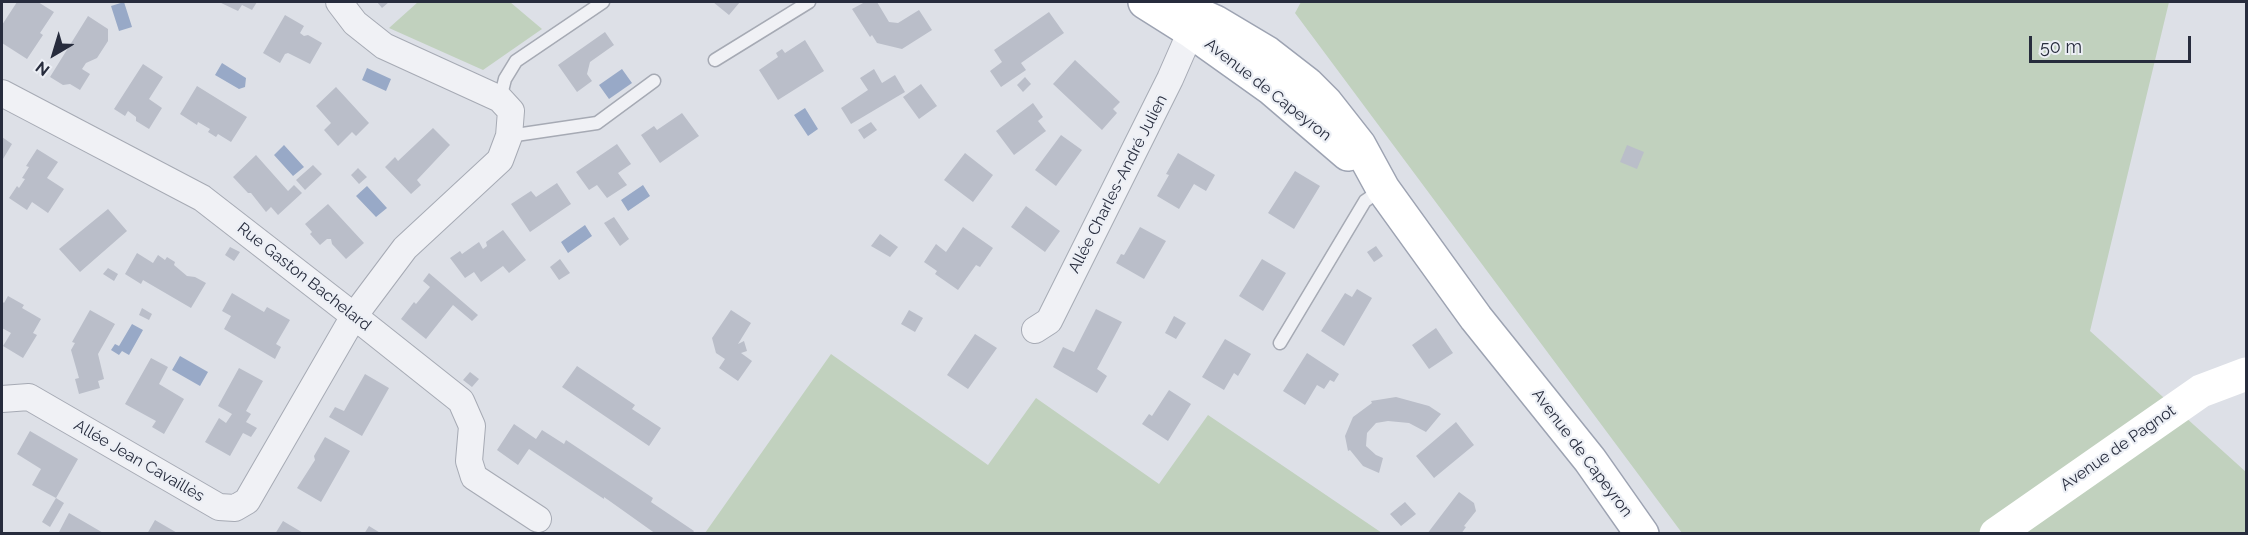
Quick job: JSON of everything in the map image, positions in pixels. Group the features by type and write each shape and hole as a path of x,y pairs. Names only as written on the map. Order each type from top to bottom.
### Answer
{"main road":[{"name":"Avenue de Capeyron","path":"1145,2 1191,31 1270,88 1347,154 1383,189"},
{"name":"Avenue de Capeyron","path":"1170,2 1215,22 1247,40 1307,84 1344,123 1364,152 1383,189 1476,318 1590,460 1642,534"},
{"name":"Avenue de Capeyron","path":"1476,318 1571,471 1614,534"},
{"name":"Avenue de Pagnot","path":"1996,534 2201,391 2247,374"}],"street":[{"path":"339,2 355,23 384,46 500,99 511,111 510,136"},
{"name":"Allée Charles-André Julien","path":"1035,330 1048,321 1170,79 1191,31"},
{"name":"Rue Gaston Bachelard","path":"2,93 202,198 461,401 472,426 469,461 474,477 538,519"},
{"name":"Allée Jean Cavaillès","path":"2,399 29,397 219,507 235,508 247,501 354,316 405,248 500,160 510,136"}],"lane":[{"path":"500,99 505,79 516,61 603,2"},
{"path":"715,60 809,2"},
{"path":"510,136 597,123 654,81"},
{"path":"1280,343 1365,201 1383,189"}],"green space":[{"path":"418,2 510,2 542,29 483,70 389,28"},
{"path":"1301,2 2169,2 2090,331 2246,472 2246,533 1682,533 1295,13"},
{"path":"831,354 988,465 1036,398 1159,484 1208,415 1382,533 705,533"}],"water":[{"path":"124,2 132,27 119,31 111,6"},
{"path":"222,63 246,78 245,87 239,89 215,75"},
{"path":"367,68 391,79 386,91 362,80"},
{"path":"622,69 632,83 609,99 599,85"},
{"path":"805,108 818,129 808,136 794,115"},
{"path":"284,145 304,167 293,176 274,155"},
{"path":"643,185 650,196 628,211 621,200"},
{"path":"367,186 387,208 376,217 356,196"},
{"path":"585,225 592,236 568,253 561,242"},
{"path":"132,324 143,330 129,355 122,351 119,355 111,350 115,344 119,346"},
{"path":"180,356 208,372 200,386 172,370"}],"building":[{"path":"17,2 38,2 54,12 40,33 43,35 27,59 2,43 2,25"},
{"path":"219,2 257,2 252,10 242,5 238,11"},
{"path":"377,2 389,2 382,8"},
{"path":"713,2 740,2 729,15"},
{"path":"865,2 877,2 889,22 898,23 919,10 932,30 902,49 877,43 872,35 870,37 852,9"},
{"path":"1049,12 1064,33 1021,63 1026,70 1001,87 990,71 1002,62 994,50"},
{"path":"285,15 304,26 300,33 322,43 310,64 288,53 280,63 263,53"},
{"path":"88,16 108,29 108,41 97,58 86,63 82,69 90,74 80,90 70,84 63,85 50,77"},
{"path":"605,32 614,45 590,62 587,74 592,81 577,92 558,65"},
{"path":"805,40 824,71 778,100 759,70 778,57 776,53 782,49 785,53"},
{"path":"1075,60 1120,102 1113,109 1117,113 1102,130 1053,84"},
{"path":"143,64 163,77 149,99 162,108 149,129 136,121 136,117 128,111 125,116 114,109"},
{"path":"874,69 882,83 895,75 905,92 851,124 841,108 868,90 860,78"},
{"path":"1025,77 1031,84 1023,92 1017,85"},
{"path":"921,84 937,106 919,119 903,97"},
{"path":"197,86 247,117 231,142 218,134 216,137 208,132 210,129 198,122 197,125 180,114"},
{"path":"336,87 369,123 356,136 352,132 338,146 324,130 331,123 316,106"},
{"path":"1033,103 1043,117 1038,121 1046,131 1014,155 996,131"},
{"path":"682,113 699,136 660,163 641,135 654,126 657,130"},
{"path":"871,122 877,130 864,139 858,130"},
{"path":"433,128 450,145 417,180 421,185 411,194 385,167 395,157 398,161"},
{"path":"1061,135 1082,150 1056,186 1035,170"},
{"path":"2,137 12,144 3,159 2,158"},
{"path":"617,144 631,164 618,173 627,185 607,198 597,185 589,190 576,172"},
{"path":"1627,145 1644,152 1637,169 1620,162"},
{"path":"37,149 58,162 47,178 64,189 48,213 32,202 27,210 9,198 25,179 22,178 29,167 26,166"},
{"path":"965,153 993,175 973,202 944,180"},
{"path":"1178,153 1215,175 1206,191 1194,184 1179,209 1157,196"},
{"path":"256,155 288,191 294,185 302,193 278,215 271,207 266,212 251,193 248,193 233,177"},
{"path":"313,165 322,174 305,190 296,180"},
{"path":"358,168 367,177 359,184 351,175"},
{"path":"1295,171 1320,186 1294,229 1268,213"},
{"path":"557,183 571,204 530,232 511,204 531,191 536,197"},
{"path":"328,204 364,243 346,259 332,244 331,239 327,239 320,245 305,224"},
{"path":"1026,206 1060,231 1045,252 1011,227"},
{"path":"108,209 127,231 80,272 59,249"},
{"path":"614,217 629,239 620,246 604,223"},
{"path":"963,227 993,248 980,267 976,265 958,290 935,274 937,271 924,262 936,244 946,252"},
{"path":"1140,227 1166,241 1144,279 1116,263 1121,254 1124,255"},
{"path":"503,230 526,260 509,273 503,266 481,282 474,272 465,278 450,258 460,251 462,254 479,242 483,249 487,246 486,242"},
{"path":"880,234 898,247 890,257 871,246"},
{"path":"1376,246 1383,256 1374,262 1367,252"},
{"path":"230,247 240,252 234,261 225,255"},
{"path":"137,253 153,263 158,255 165,260 167,257 175,262 174,265 187,276 195,277 206,283 191,308 143,280 141,284 125,274"},
{"path":"560,259 570,273 559,280 550,267"},
{"path":"1262,259 1286,273 1263,311 1239,296"},
{"path":"108,268 118,274 114,281 103,274"},
{"path":"429,273 478,315 472,321 453,305 426,339 401,319 430,287 423,281"},
{"path":"1357,289 1372,298 1344,346 1321,331 1345,293 1352,297"},
{"path":"232,293 264,312 267,307 290,320 276,344 281,347 275,359 224,329 231,316 222,311"},
{"path":"8,296 24,305 22,308 41,319 33,333 37,335 23,358 3,346 11,333 2,328 2,301 4,303"},
{"path":"142,308 152,314 149,320 139,315"},
{"path":"1096,309 1122,322 1097,369 1107,376 1097,393 1053,367 1063,347 1074,352"},
{"path":"90,310 115,324 98,354 104,379 98,381 100,388 79,394 75,379 79,378 71,350 75,343 72,342"},
{"path":"731,310 751,323 738,344 744,341 747,351 741,353 752,361 738,381 719,368 725,359 716,353 712,338"},
{"path":"909,310 923,318 915,332 901,324"},
{"path":"1174,316 1186,323 1176,339 1165,333"},
{"path":"1436,328 1453,353 1429,369 1412,345"},
{"path":"975,334 997,348 968,389 947,375"},
{"path":"1225,339 1251,354 1238,376 1234,373 1224,390 1202,377"},
{"path":"1307,353 1339,374 1334,382 1330,380 1324,389 1317,385 1305,405 1283,391"},
{"path":"151,358 168,367 159,384 184,399 164,434 152,427 156,421 125,404"},
{"path":"577,366 635,405 632,409 661,428 649,446 562,387"},
{"path":"239,368 263,381 246,411 251,414 246,422 257,428 251,437 243,433 230,456 205,442 219,418 226,423 232,414 218,406"},
{"path":"470,372 479,379 472,387 463,380"},
{"path":"365,374 389,388 362,436 329,417 335,407 344,411"},
{"path":"1169,390 1191,404 1168,441 1142,424 1149,414 1152,416"},
{"path":"1396,397 1429,406 1441,414 1426,432 1409,423 1388,421 1376,423 1367,433 1366,446 1383,458 1379,473 1363,466 1350,450 1348,451 1345,436 1353,417 1372,403 1371,401"},
{"path":"1456,422 1474,445 1434,478 1416,456"},
{"path":"514,424 536,439 542,430 564,444 566,440 653,498 651,502 694,531 692,534 656,534 604,497 604,499 529,449 518,465 497,450"},
{"path":"30,431 78,459 56,498 32,485 41,469 17,454"},
{"path":"325,437 350,451 321,502 297,488 315,460 314,456"},
{"path":"1459,492 1474,503 1476,511 1464,526 1466,527 1461,534 1427,534"},
{"path":"56,498 64,503 50,527 42,522"},
{"path":"1405,502 1416,514 1401,526 1390,514"},
{"path":"69,513 105,534 58,534"},
{"path":"155,520 179,534 147,534"},
{"path":"283,521 305,534 275,534"},
{"path":"369,526 382,534 364,534"}]}
